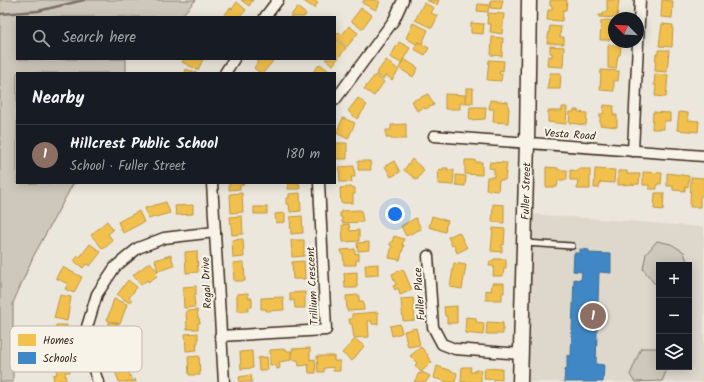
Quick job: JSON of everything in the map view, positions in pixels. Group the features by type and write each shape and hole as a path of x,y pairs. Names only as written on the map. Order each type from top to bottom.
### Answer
{"street":[{"path":"266,16 278,0"},
{"path":"336,99 394,20 403,0"},
{"name":"Fuller Street","path":"520,382 527,143 529,0"},
{"path":"633,151 640,0"},
{"path":"226,72 233,60"},
{"name":"Vesta Road","path":"434,136 704,156"},
{"name":"Regal Drive","path":"212,184 220,336 224,382"},
{"name":"Trillium Crescent","path":"220,336 326,330 319,184"},
{"path":"87,326 97,294 115,267 138,248 164,238 215,232"},
{"name":"Fuller Place","path":"428,256 433,326 442,344 455,349 521,354"},
{"path":"95,372 98,382"}],"lane":[{"path":"524,243 572,246"}],"shaded area":[{"path":"0,0 196,0 181,16 16,16 16,60 126,60 126,72 16,72 16,184 73,184 33,257 13,303 13,326 10,326 10,372 13,372 13,382 0,382"},
{"path":"531,214 704,227 704,382 524,382"},
{"path":"657,241 671,244 684,252 687,262 656,262 656,283 654,283 643,269 646,254"},
{"path":"641,348 656,348 656,370 667,370 662,381 635,382 630,375"}],"building: Homes":[{"path":"241,0 253,0 249,6"},
{"path":"302,0 314,0 318,3 314,8"},
{"path":"364,0 376,0 380,2 376,10 362,3"},
{"path":"426,0 439,0 437,5"},
{"path":"491,0 503,0 501,9 490,8"},
{"path":"550,0 567,0 566,10 563,10 562,21 547,20 548,10 552,10"},
{"path":"607,0 619,0 618,12 608,12 608,18 599,17 599,15 603,15 603,12 607,12"},
{"path":"662,0 673,1 672,18 661,17"},
{"path":"237,2 246,10 241,16 224,16 230,8 232,9"},
{"path":"424,3 434,8 431,13 438,16 432,28 415,20"},
{"path":"478,4 489,5 488,12 477,11"},
{"path":"297,7 306,14 305,16 291,16"},
{"path":"361,8 372,15 362,29 351,21"},
{"path":"488,13 504,14 502,34 490,32 491,24 487,24"},
{"path":"608,20 608,40 600,40 601,21"},
{"path":"413,23 428,30 422,44 418,42 416,44 406,38"},
{"path":"471,23 484,24 483,34 471,33"},
{"path":"662,24 673,25 672,47 659,46"},
{"path":"349,26 358,33 347,47 336,38 339,32 342,35"},
{"path":"550,26 561,27 560,37 564,37 564,44 547,43"},
{"path":"492,37 503,38 502,56 491,55"},
{"path":"336,40 346,48 333,65 326,60 336,60"},
{"path":"399,42 410,48 401,63 390,57"},
{"path":"418,42 429,48 425,55 414,49"},
{"path":"550,46 564,47 563,67 547,66 548,56 552,57 552,53 550,53"},
{"path":"608,48 621,48 616,69 608,68"},
{"path":"658,50 669,50 667,72 655,71 656,54 658,54"},
{"path":"404,59 418,68 413,77 399,68"},
{"path":"183,60 203,60 198,70 182,62"},
{"path":"386,60 399,70 392,80 386,75 383,79 376,74"},
{"path":"489,60 504,61 503,71 500,70 499,74 502,74 501,81 487,80"},
{"path":"256,61 273,61 264,72 259,72 254,68 258,62"},
{"path":"320,64 329,71 328,72 313,72"},
{"path":"186,69 194,72 185,72"},
{"path":"601,70 619,71 618,81 614,80 614,91 600,90"},
{"path":"550,73 561,73 560,89 547,89"},
{"path":"655,74 668,75 666,97 655,96"},
{"path":"375,75 384,82 374,96 364,89"},
{"path":"466,88 473,88 473,103 466,103"},
{"path":"428,94 434,105 425,109 424,107 417,111 412,101"},
{"path":"445,94 465,95 465,103 460,103 460,109 445,109"},
{"path":"358,98 367,105 357,119 348,111"},
{"path":"490,100 508,102 508,123 493,122 494,109 489,109"},
{"path":"604,105 614,106 613,115 617,115 617,127 600,125 600,114 603,114"},
{"path":"470,107 486,107 485,119 469,120"},
{"path":"562,107 567,107 566,124 548,122 548,111 562,111"},
{"path":"574,110 587,113 586,125 569,123 570,112 574,112"},
{"path":"653,112 670,113 670,121 664,121 664,129 652,129"},
{"path":"679,112 688,113 688,120 699,121 698,132 677,130"},
{"path":"343,118 355,123 348,139 336,133"},
{"path":"406,124 406,139 386,138 386,130 391,130 391,125"},
{"path":"336,143 347,143 347,159 336,159"},
{"path":"412,159 424,170 417,180 404,170"},
{"path":"465,160 482,162 482,175 465,174"},
{"path":"358,161 370,161 371,170 358,170"},
{"path":"394,161 400,172 391,177 385,166"},
{"path":"490,162 507,163 505,180 499,180 498,191 486,190 487,177 494,177 494,169 489,168"},
{"path":"354,166 355,177 351,177 352,182 340,182 339,167"},
{"path":"546,167 558,168 558,170 567,170 567,180 558,180 557,187 546,187"},
{"path":"443,168 448,168 447,170 454,170 453,185 438,184 439,169 443,170"},
{"path":"579,169 590,169 590,189 577,189 578,180 570,180 570,170 578,171"},
{"path":"595,169 615,170 614,183 600,182 599,188 594,188"},
{"path":"618,171 627,171 627,174 640,174 639,184 618,185"},
{"path":"643,172 662,173 661,184 657,184 657,189 649,189 649,185 643,185"},
{"path":"667,173 689,176 688,187 685,186 685,191 673,190 673,186 667,186"},
{"path":"456,175 466,176 465,186 456,185"},
{"path":"691,177 704,178 704,196 700,196 700,207 690,207"},
{"path":"229,184 244,184 240,185 240,189 229,190"},
{"path":"288,184 299,184 300,189 288,189"},
{"path":"340,188 355,188 353,203 341,203"},
{"path":"242,193 243,212 231,213 230,194"},
{"path":"300,193 301,211 290,212 289,204 286,204 286,198 289,198 289,194"},
{"path":"655,193 664,193 663,210 654,209"},
{"path":"166,202 170,213 148,219 145,208"},
{"path":"493,204 504,205 504,223 492,222"},
{"path":"193,205 193,214 176,215 175,206"},
{"path":"254,207 267,207 267,214 254,214"},
{"path":"361,210 363,222 342,223 342,217 340,217 341,211"},
{"path":"139,211 144,222 123,233 118,222"},
{"path":"285,213 285,222 276,223 275,214"},
{"path":"242,216 243,234 232,235 230,217"},
{"path":"302,216 303,233 291,234 290,217"},
{"path":"432,216 448,221 445,232 429,227"},
{"path":"416,218 421,229 406,236 401,226"},
{"path":"107,221 113,230 108,234 113,241 103,249 91,235"},
{"path":"349,224 350,231 359,230 359,241 343,242 342,225"},
{"path":"493,228 505,229 502,252 491,251"},
{"path":"459,232 467,248 457,253 454,245 452,246 448,237"},
{"path":"394,236 404,239 400,260 389,258 392,246 390,245 390,242 392,242"},
{"path":"243,239 244,257 233,258 232,240"},
{"path":"291,240 304,240 304,256 292,257"},
{"path":"369,242 369,250 358,251 357,243"},
{"path":"90,244 101,252 90,266 86,264 83,268 74,261 78,256 80,257"},
{"path":"355,249 355,254 359,253 359,260 356,260 356,265 344,265 341,250"},
{"path":"197,251 198,272 186,273 185,252"},
{"path":"171,255 174,266 158,271 155,260"},
{"path":"494,259 506,259 506,268 504,268 503,276 493,276 494,266 489,266 490,261 493,261"},
{"path":"304,261 305,279 293,279 292,262"},
{"path":"150,262 158,272 155,274 157,276 148,282 147,280 141,285 133,275"},
{"path":"244,262 245,281 234,281 233,263"},
{"path":"454,263 466,265 462,289 450,287"},
{"path":"378,264 378,275 366,276 365,265"},
{"path":"62,267 82,277 74,293 65,289 68,284 56,278"},
{"path":"403,269 412,290 400,295 398,288 395,290 393,286 396,285 392,274"},
{"path":"357,272 357,288 345,288 344,273"},
{"path":"128,280 137,287 129,298 132,300 130,303 117,295"},
{"path":"492,283 504,283 502,300 486,300 486,290 491,291"},
{"path":"196,286 196,295 194,296 195,307 184,308 183,287"},
{"path":"305,292 305,308 295,308 294,300 290,301 290,293"},
{"path":"248,293 248,298 252,298 252,307 248,307 248,311 237,311 237,294"},
{"path":"60,295 71,297 67,321 54,318"},
{"path":"359,295 359,301 363,301 364,310 347,311 346,296"},
{"path":"283,297 284,310 266,311 266,309 261,309 261,298"},
{"path":"413,298 415,320 403,321 401,299"},
{"path":"114,299 127,304 120,324 107,320"},
{"path":"457,306 457,323 447,323 447,316 445,316 444,307"},
{"path":"197,310 200,323 198,323 198,329 187,329 186,311"},
{"path":"378,312 378,324 372,324 372,321 368,321 369,337 354,338 352,324 350,324 349,319 352,319 352,314"},
{"path":"466,317 476,318 476,322 484,323 483,335 465,333"},
{"path":"109,322 117,323 117,326 108,326"},
{"path":"487,322 503,323 503,334 486,334"},
{"path":"400,324 402,333 392,336 390,326"},
{"path":"56,325 67,325 67,326"},
{"path":"416,328 420,345 408,347 404,331"},
{"path":"198,333 198,343 196,343 197,350 186,351 185,334"},
{"path":"355,339 364,346 352,361 342,353"},
{"path":"421,347 432,362 421,372 415,365 417,363 410,356"},
{"path":"310,348 310,360 315,359 316,373 309,373 308,363 307,365 299,366 298,360 292,360 292,349"},
{"path":"286,349 287,351 291,351 291,360 279,362 280,368 277,369 276,365 270,365 270,350"},
{"path":"252,351 253,368 241,369 240,352"},
{"path":"199,356 200,375 189,375 188,357"},
{"path":"317,356 334,356 334,361 340,361 340,371 333,371 333,367 324,368 324,372 318,372"},
{"path":"267,357 268,370 259,370 258,358"},
{"path":"437,366 457,373 455,382 448,382 434,378"},
{"path":"462,367 471,367 470,372 481,370 481,382 461,382"},
{"path":"485,368 502,369 502,380 484,379"},
{"path":"57,372 65,372 66,380 54,382 53,375 57,374"},
{"path":"115,372 129,372 132,381 135,379 136,382 119,382"},
{"path":"422,372 430,376 426,382 414,382 419,373 421,374"},
{"path":"251,375 252,382 240,382 239,377"}],"building: Schools":[{"path":"580,249 589,250 589,253 611,254 611,273 599,272 596,364 604,365 603,382 564,382 565,369 567,369 567,355 571,356 574,279 581,280 582,272 573,271 574,253 580,253"}],"waterway":[{"path":"0,14 38,11 84,0"}],"place":[{"name":"Hillcrest Public School","path":"593,316"}]}
